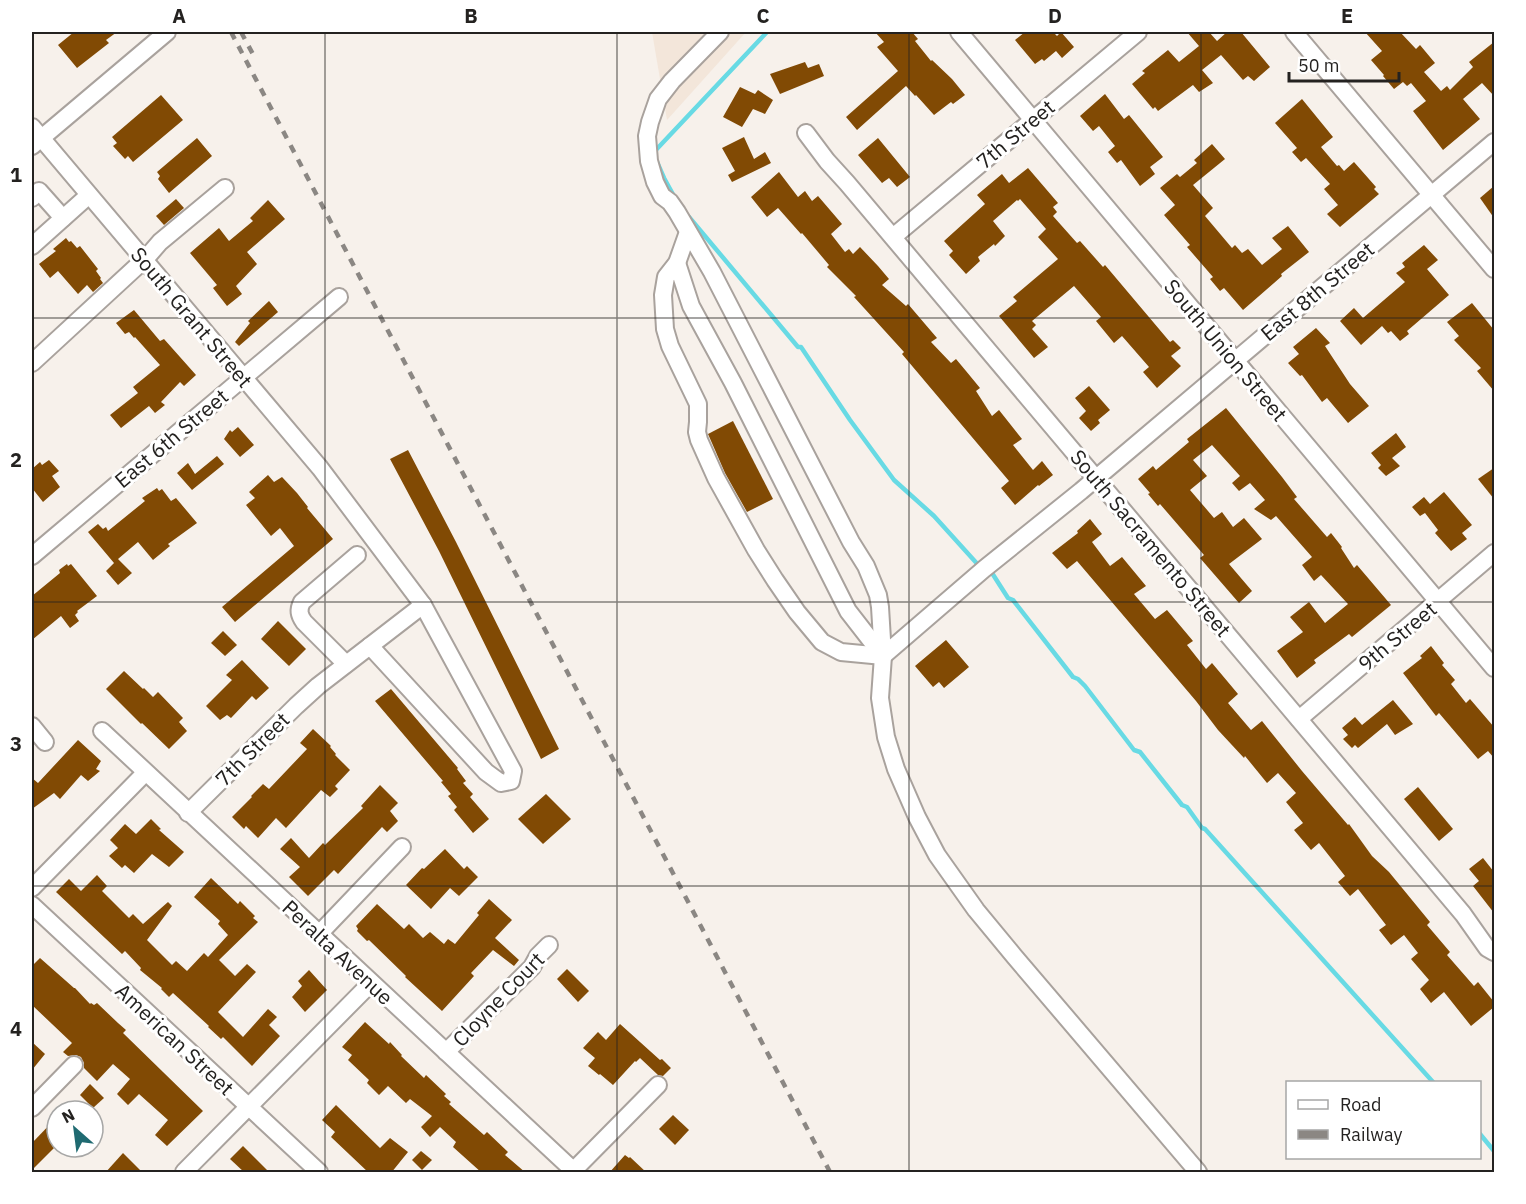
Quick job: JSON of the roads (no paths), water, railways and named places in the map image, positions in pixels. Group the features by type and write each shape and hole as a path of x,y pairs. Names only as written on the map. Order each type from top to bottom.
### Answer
{"street":[{"path":"35,137 167,32"},
{"path":"720,32 672,81 658,99 647,136 649,161 662,196 670,202 712,272 851,542 866,566 878,595 884,656 880,698 886,737 896,769 937,855 976,910 1198,1173"},
{"name":"South Union Street","path":"959,32 1494,668"},
{"name":"7th Street","path":"893,237 1138,32"},
{"path":"1294,32 1494,270"},
{"name":"South Sacramento Street","path":"806,133 827,161 1463,914 1487,948 1494,952"},
{"name":"South Grant Street","path":"35,137 89,195 320,468 423,604 513,771 511,781 501,783 486,772 370,646"},
{"name":"East 8th Street","path":"884,656 1494,142"},
{"path":"32,363 144,260 160,242 225,188"},
{"path":"32,198 39,191 63,218"},
{"path":"32,246 89,195"},
{"path":"688,232 677,263 666,277 663,311 665,329 670,346 698,404 697,432 716,478 775,580 822,642 841,652 884,656"},
{"path":"677,263 691,306 738,393 848,611 884,656"},
{"name":"East 6th Street","path":"32,556 339,297"},
{"name":"9th Street","path":"1299,719 1494,553"},
{"path":"346,664 304,622 299,609 302,602 357,555"},
{"name":"7th Street","path":"188,813 318,686 423,604"},
{"path":"32,726 45,742"},
{"name":"Peralta Avenue","path":"102,732 574,1172"},
{"path":"32,888 145,773"},
{"path":"319,934 402,847"},
{"name":"American Street","path":"32,905 319,1173"},
{"name":"Cloyne Court","path":"446,1052 532,967 538,956 549,945"},
{"path":"184,1173 371,983"},
{"path":"32,1108 74,1065"},
{"path":"574,1172 658,1085"}],"waterway":[{"path":"654,152 767,32"},
{"path":"657,162 675,198"},
{"path":"689,217 798,347 801,347 894,480 934,516 981,568"},
{"path":"988,572 992,573 1008,598 1013,600 1073,677 1085,686 1134,750 1140,752 1202,828 1432,1081"},
{"path":"1481,1135 1494,1151"}],"railway":[{"path":"231,32 830,1172"},
{"path":"241,32 255,58"}]}
